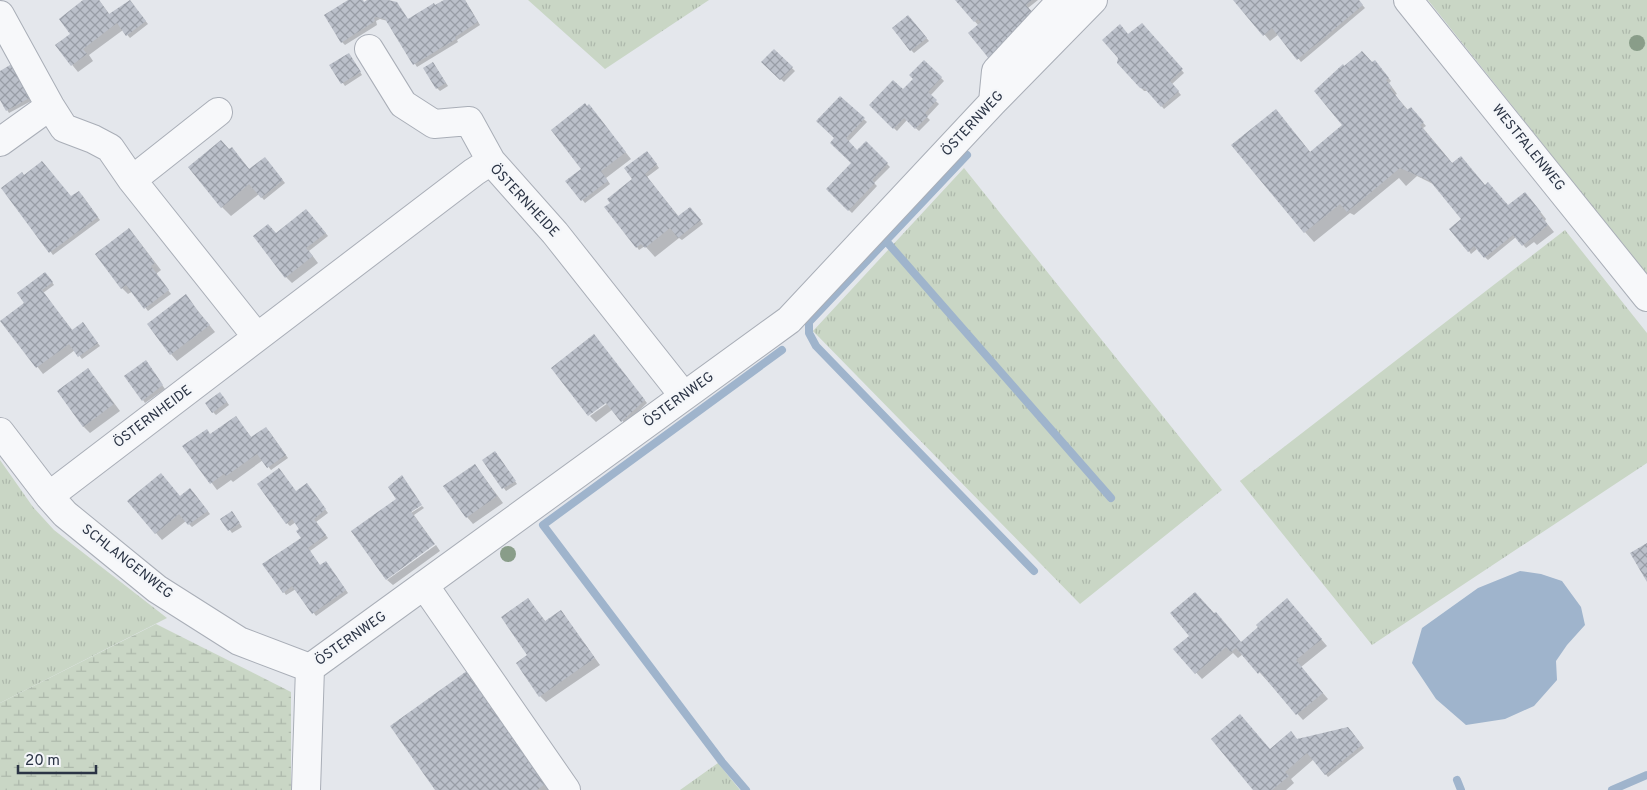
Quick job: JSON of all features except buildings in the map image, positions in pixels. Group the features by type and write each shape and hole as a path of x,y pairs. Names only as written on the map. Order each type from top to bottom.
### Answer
{"street":[{"path":"993,102 996,71 1062,0"},
{"name":"ÖSTERNWEG","path":"306,790 310,668 789,320 993,102 1093,0"},
{"name":"WESTFALENWEG","path":"1408,0 1647,297"},
{"path":"0,15 64,128 110,148 132,180 257,337"},
{"path":"370,50 403,104 434,124 468,121 491,161"},
{"path":"0,142 50,106"},
{"path":"132,180 218,112"},
{"name":"ÖSTERNHEIDE","path":"49,496 474,172 491,161 554,233 684,396"},
{"name":"SCHLANGENWEG","path":"0,432 65,514 157,589 239,641 310,668"},
{"path":"424,585 566,790"}],"green space":[{"path":"528,0 709,0 605,69"},
{"path":"1428,0 1647,0 1647,275"},
{"path":"964,168 1222,490 1080,604 813,331"},
{"path":"1565,230 1647,333 1647,463 1372,645 1240,481"},
{"path":"0,460 33,507 54,530 167,618 0,703"},
{"path":"156,624 291,692 291,790 0,790 0,703"},
{"path":"718,763 740,790 680,790"}],"water":[{"path":"1520,571 1541,574 1562,581 1581,607 1585,625 1556,661 1557,680 1534,706 1505,719 1466,725 1436,699 1412,663 1422,628 1478,588"}],"waterway":[{"path":"967,155 809,322 809,333 816,346 1034,571"},
{"path":"886,241 1111,498"},
{"path":"746,790 722,762 543,525 782,350"},
{"path":"1612,790 1647,775"},
{"path":"1457,780 1461,790"}]}
